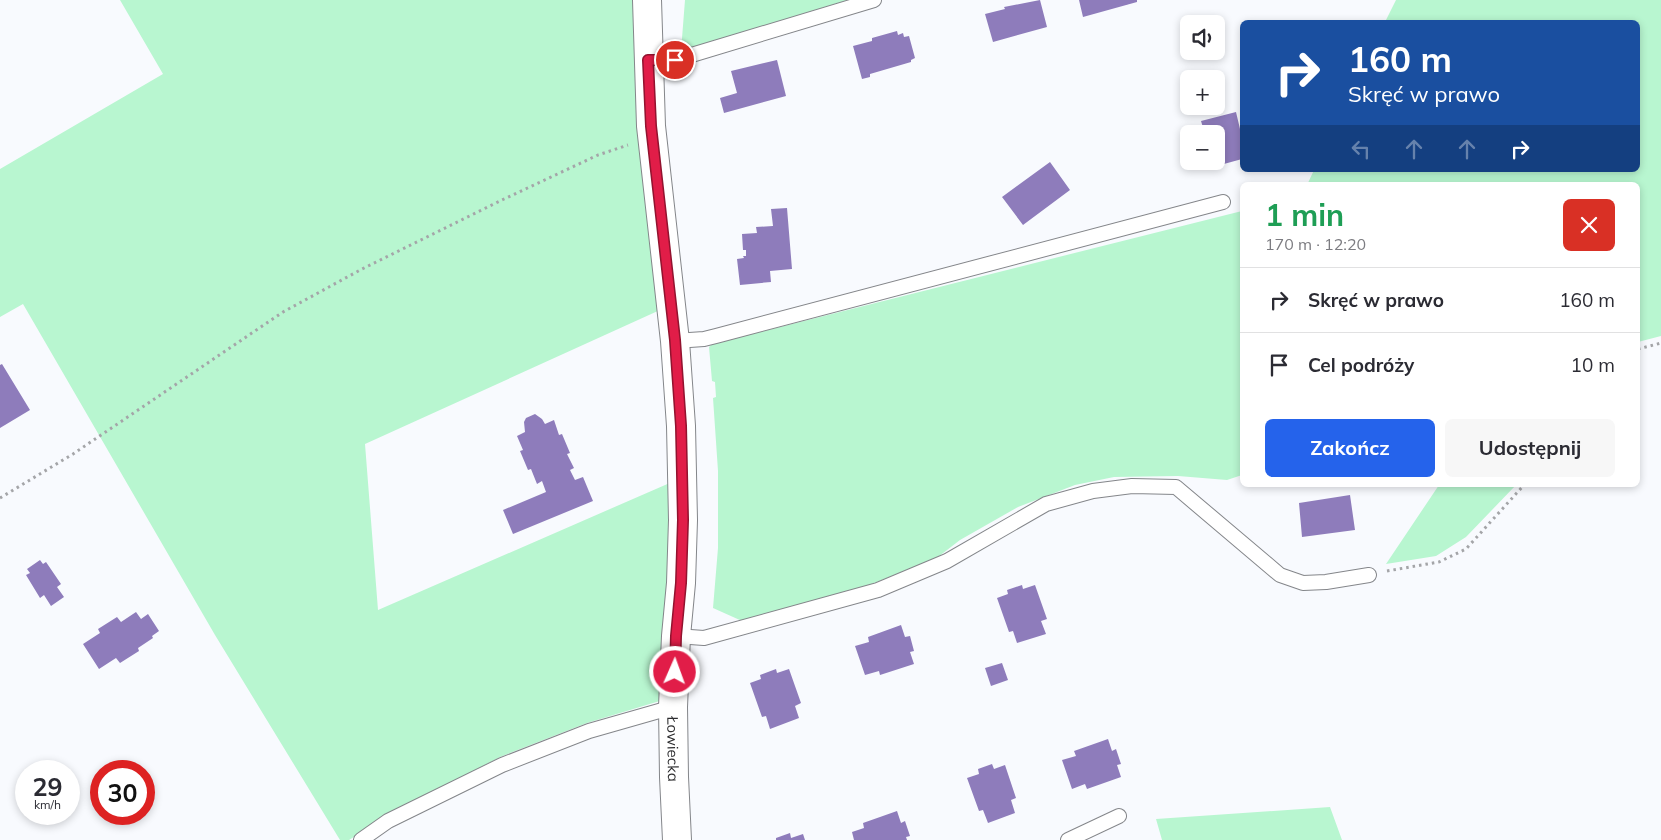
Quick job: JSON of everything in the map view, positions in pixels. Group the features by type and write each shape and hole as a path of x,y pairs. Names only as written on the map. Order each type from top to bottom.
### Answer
{"street":[{"name":"Łowiecka","path":"647,0 652,138 675,340 681,426 683,520 673,707 677,840"}],"lane":[{"path":"648,60 675,60 874,0"},
{"path":"675,340 704,339 716,336 1223,202"},
{"path":"676,636 704,638 878,590 947,561 1046,504 1093,491 1132,486 1176,487 1280,575 1303,583 1326,582 1369,575"},
{"path":"361,840 388,821 502,765 590,731 673,707"},
{"path":"1068,840 1119,816"}],"path":[{"path":"0,498 82,448 292,308 362,269 598,155 652,138"},
{"path":"1640,348 1661,342"},
{"path":"1369,575 1439,562 1466,549 1522,487"}],"green space":[{"path":"120,0 637,0 660,310 365,444 378,610 672,482 663,700 587,723 500,757 386,817 349,840 340,840 215,635 23,304 0,317 0,169 163,74"},
{"path":"685,0 848,0 681,51"},
{"path":"1396,0 1661,0 1661,336 1640,341 1640,182 1308,182 1313,172 1640,172 1640,20 1386,20"},
{"path":"1240,212 1240,476 1227,480 1178,476 1114,477 1075,485 1018,507 960,540 938,557 872,584 742,621 713,608 718,548 718,471 713,398 716,397 715,382 712,381 709,347 712,344"},
{"path":"1438,487 1514,487 1466,537 1436,556 1386,564"},
{"path":"1330,807 1342,840 1162,840 1156,819"}],"building":[{"path":"1040,0 1047,27 993,42 985,14 1005,9 1004,7"},
{"path":"1079,0 1137,0 1137,2 1083,17"},
{"path":"897,31 898,35 903,33 904,37 909,36 915,58 911,62 870,74 870,77 862,79 853,46"},
{"path":"777,60 786,96 724,113 720,98 737,93 731,71"},
{"path":"1236,112 1240,129 1240,160 1225,164 1225,125 1202,125 1201,121"},
{"path":"1050,162 1070,190 1023,225 1002,197"},
{"path":"787,208 792,269 770,271 771,282 740,285 737,259 746,256 746,250 743,250 742,234 757,233 756,227 773,226 771,209"},
{"path":"2,364 30,410 0,428 0,365"},
{"path":"535,414 545,424 554,420 559,435 562,434 570,453 567,454 574,468 570,470 575,480 583,477 593,501 513,534 503,510 546,492 542,481 537,484 531,469 528,470 520,451 523,450 517,436 525,432 524,422 526,418"},
{"path":"1350,495 1355,530 1302,537 1299,503"},
{"path":"40,560 43,564 46,562 61,584 57,587 64,597 51,606 44,595 40,598 26,575 30,573 27,569"},
{"path":"1022,585 1023,589 1035,585 1047,619 1041,621 1046,634 1017,643 1013,631 1009,632 997,598 1008,594 1007,590"},
{"path":"136,612 141,619 148,614 159,631 152,636 153,638 138,648 139,651 120,663 116,658 99,669 83,644 100,633 98,629 117,617 121,622"},
{"path":"901,625 905,637 910,636 914,651 910,652 914,664 880,675 879,671 865,675 855,646 869,642 868,637"},
{"path":"1002,663 1008,680 991,686 985,668"},
{"path":"776,669 777,673 789,669 801,703 795,706 799,718 770,729 766,716 762,717 750,683 761,679 760,675"},
{"path":"1108,739 1112,751 1116,749 1121,764 1117,765 1121,777 1087,789 1085,784 1072,789 1062,760 1076,756 1074,751"},
{"path":"992,764 994,769 1005,765 1016,798 1011,800 1015,813 988,823 983,810 979,811 967,778 979,774 978,769"},
{"path":"897,811 901,823 905,821 910,836 906,837 907,840 854,840 852,832 864,828 863,823"},
{"path":"790,833 791,838 803,834 805,840 776,840 776,838"}],"route":[{"path":"675,60 648,60 651,126 675,340 681,426 683,520 675,672"}]}
